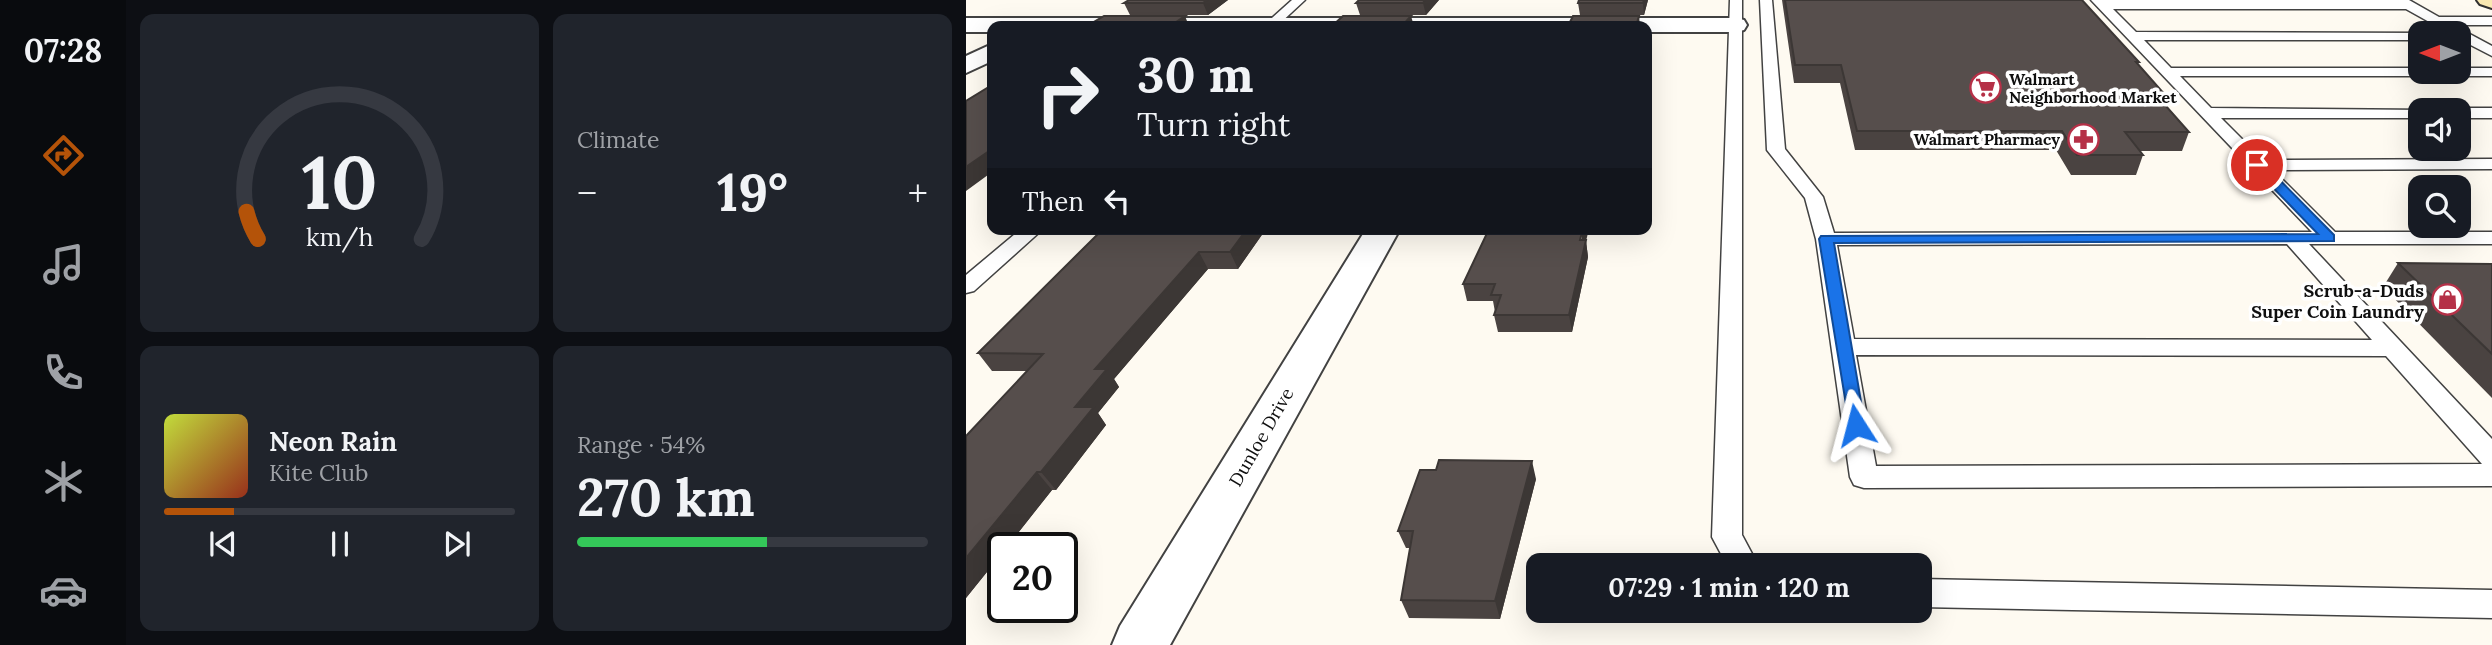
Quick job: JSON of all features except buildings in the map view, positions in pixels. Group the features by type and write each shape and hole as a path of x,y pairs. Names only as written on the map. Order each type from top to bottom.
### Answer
{"main road":[{"path":"2487,0 2492,2"}],"street":[{"path":"1504,21 1517,0"},
{"path":"1045,21 1069,7"},
{"path":"966,25 987,25"},
{"path":"1652,26 1735,26"},
{"path":"966,66 987,54"},
{"name":"Dunloe Drive","path":"1140,645 1379,235"}],"lane":[{"path":"1275,21 1299,0"},
{"path":"1736,0 1727,537 1736,553"},
{"path":"1766,0 1776,150 1814,197 1826,239 1864,477 2492,475"},
{"path":"2099,2 2405,3 2438,21"},
{"path":"2099,2 2329,238"},
{"path":"2471,21 2492,21"},
{"path":"2132,36 2408,36"},
{"path":"2471,41 2492,52"},
{"path":"2167,72 2492,72"},
{"path":"2207,113 2408,113"},
{"path":"2471,113 2492,113"},
{"path":"2257,165 2492,164"},
{"path":"966,286 1025,235"},
{"path":"1826,239 2492,238"},
{"path":"2293,239 2492,457"},
{"path":"1844,347 2393,348"},
{"path":"1932,593 2492,604"}],"place":[{"name":"Walmart Neighborhood Market","path":"1986,88"},
{"name":"Walmart Pharmacy","path":"2083,139"},
{"name":"Scrub-a-Duds Super Coin Laundry","path":"2447,300"}],"route":[{"path":"1856,425 1826,239 2329,238 2257,165"}]}
